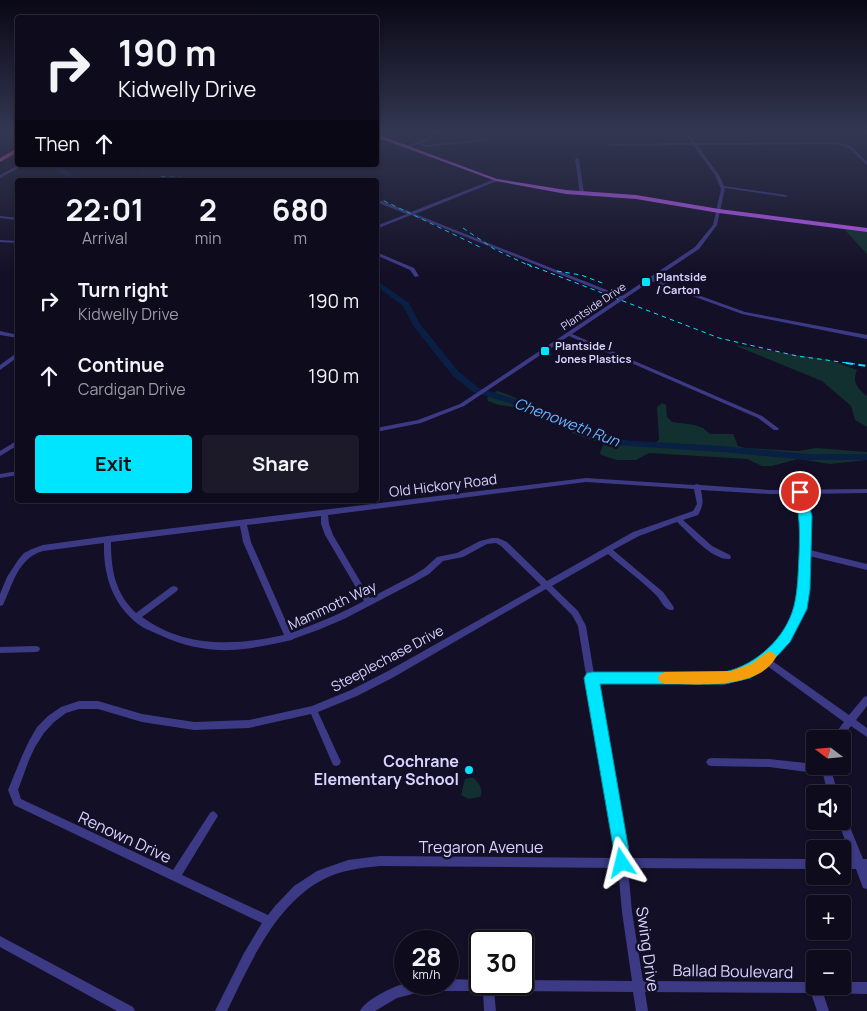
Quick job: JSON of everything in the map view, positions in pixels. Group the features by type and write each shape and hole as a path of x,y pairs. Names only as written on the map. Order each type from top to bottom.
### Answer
{"main road":[{"path":"496,180 582,194 636,197 867,230"}],"street":[{"path":"580,179 582,194"},
{"path":"719,179 723,187 786,196"},
{"path":"379,227 496,180"},
{"name":"Plantside Drive","path":"379,429 433,418 474,398 651,279 702,242 712,229 719,210 723,187"},
{"path":"379,201 623,298"},
{"path":"0,217 15,219"},
{"path":"0,241 15,242"},
{"path":"379,254 412,269 417,276"},
{"path":"651,279 751,314 867,337"},
{"path":"0,333 15,336"},
{"path":"569,334 760,417 776,429"},
{"path":"0,368 15,356"},
{"path":"0,454 15,444"},
{"path":"0,476 15,474"},
{"name":"Old Hickory Road","path":"0,603 26,554 36,549 108,539 586,480 800,492 867,491"},
{"name":"Steeplechase Drive","path":"27,752 34,737 50,721 69,710 88,705 98,705 160,722 194,726 249,724 313,710 354,693 391,674 641,532 692,515 700,510 697,486"},
{"path":"592,678 725,678 745,674 766,660 785,638 800,609 804,589 806,509 800,492"},
{"path":"324,512 325,524 329,535 368,602"},
{"path":"678,520 709,548 727,557"},
{"path":"243,522 247,542 289,638"},
{"name":"Mammoth Way","path":"108,539 107,572 112,586 120,600 136,617 166,635 201,645 230,646 270,643 324,626 420,576 439,559 460,555 488,541 498,541"},
{"name":"Swing Drive","path":"498,541 504,544 547,585 580,621 592,678 622,863 627,912 642,1011"},
{"path":"608,550 660,594 670,608"},
{"path":"806,552 867,567"},
{"path":"136,617 174,589"},
{"path":"0,650 36,650"},
{"path":"766,660 867,734"},
{"path":"843,730 867,700"},
{"path":"313,710 336,762"},
{"name":"Renown Drive","path":"27,752 13,790 17,802 269,921"},
{"path":"711,762 769,763 806,766"},
{"path":"175,877 213,816"},
{"path":"847,830 863,864 867,884"},
{"name":"Tregaron Avenue","path":"221,1011 269,921 283,903 299,888 328,871 354,863 806,864"},
{"path":"0,941 130,1011"},
{"name":"Ballad Boulevard","path":"366,1011 393,992 414,986 469,986"},
{"name":"Ballad Boulevard","path":"534,986 806,988"},
{"name":"Ballad Boulevard","path":"851,988 867,988"},
{"path":"489,995 490,1011"},
{"path":"817,995 823,1011"}],"green space":[{"path":"844,229 867,232 867,254"},
{"path":"734,345 830,360 857,370 856,384 867,396 867,427 855,420 851,406 822,381"},
{"path":"497,391 602,434 619,439 655,443 659,440 657,407 662,403 666,405 667,417 672,422 695,425 703,428 710,434 733,434 738,446 745,448 798,451 816,448 867,452 867,460 830,464 798,459 772,466 762,466 747,459 649,453 636,460 617,460 601,455 600,452 604,444 577,435 523,408 499,405 488,401 487,398"},
{"path":"474,778 479,785 481,790 480,797 469,799 461,795 465,779"}],"waterway":[{"name":"Chenoweth Run","path":"379,284 406,305 417,325 456,374 476,390 535,408 617,443 722,449 807,457 867,457"}],"railway":[{"path":"379,198 482,248"},
{"path":"463,228 494,249 532,267"},
{"path":"527,264 719,338 797,356 855,364"},
{"path":"557,271 581,275 605,284"},
{"path":"846,363 867,366"}],"slow traffic":[{"path":"665,678 725,678 738,676 756,668 769,657"}],"place":[{"name":"Plantside / Carton","path":"646,282"},
{"name":"Plantside / Jones Plastics","path":"545,351"},
{"name":"Cochrane Elementary School","path":"469,770"}],"route":[{"path":"622,863 592,678 725,678 745,674 760,665 785,638 794,625 800,609 804,589 806,516 806,509 800,492"}]}
